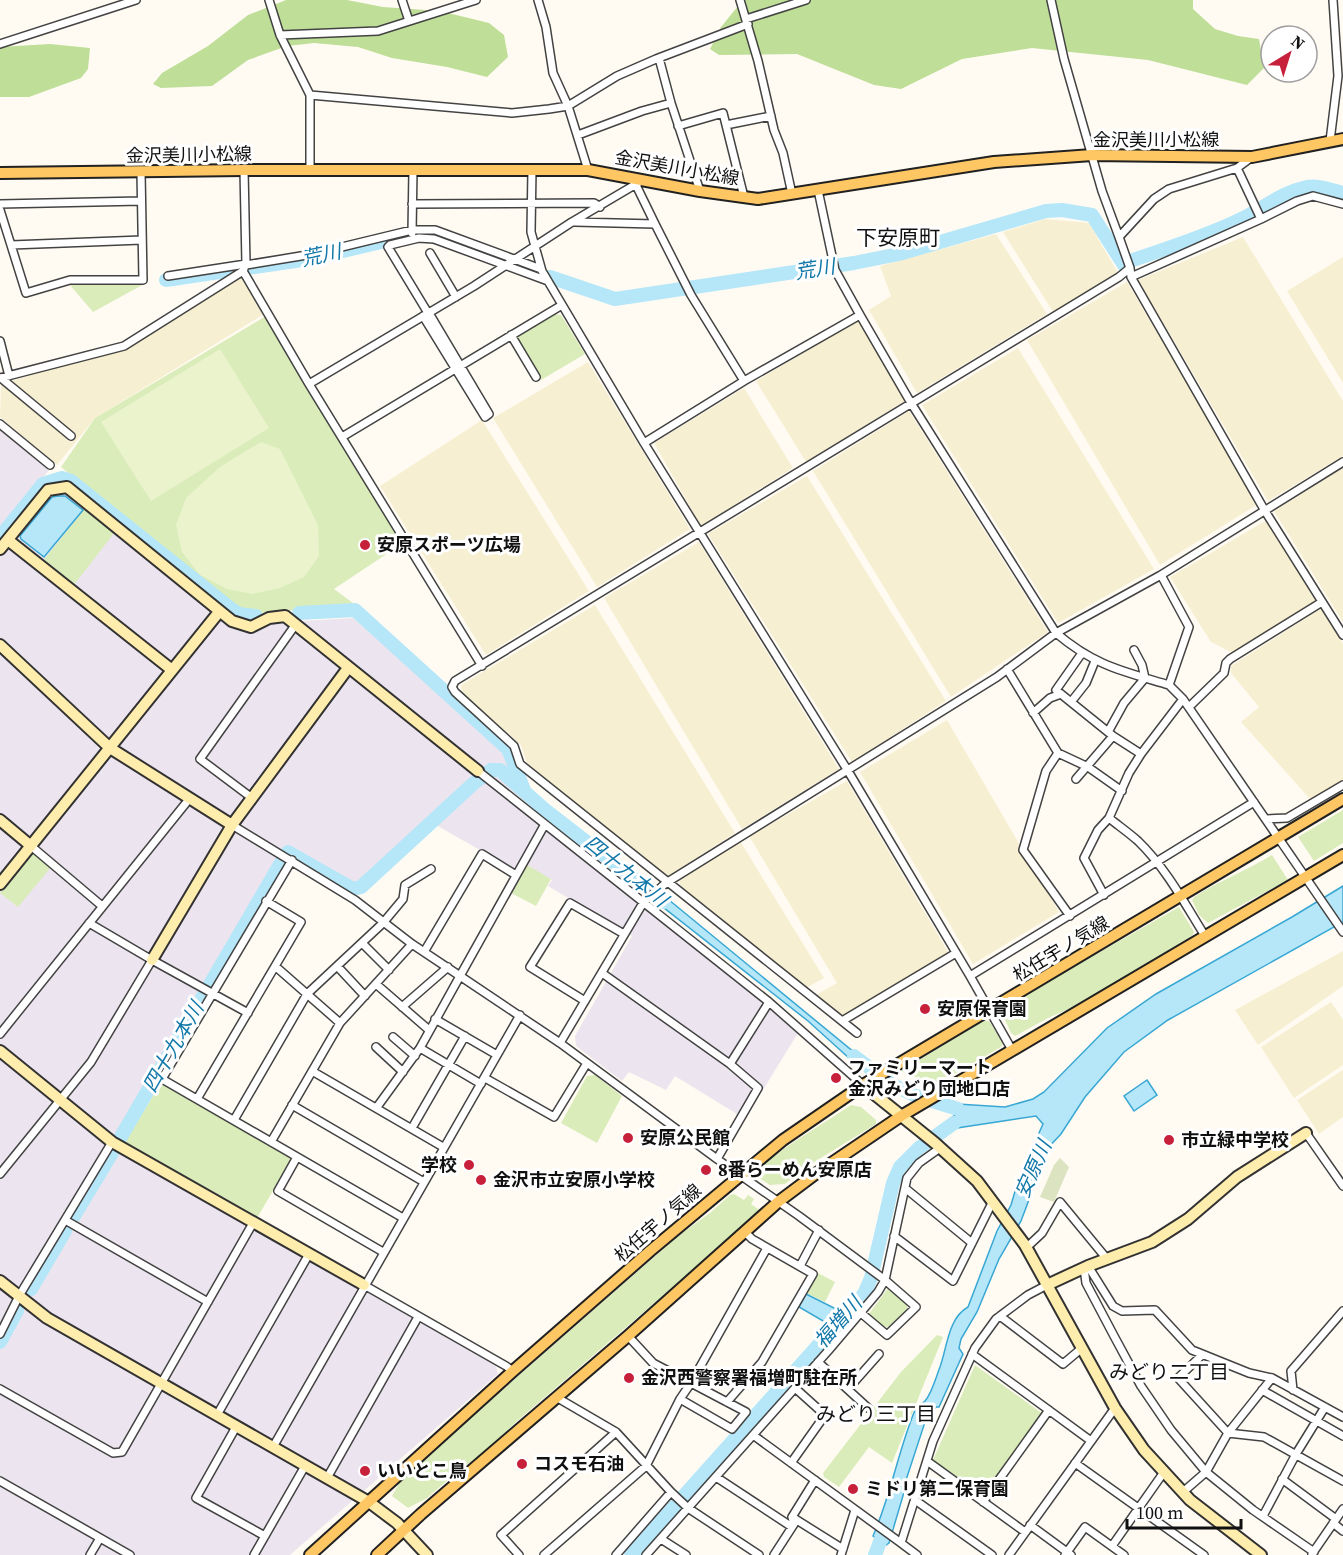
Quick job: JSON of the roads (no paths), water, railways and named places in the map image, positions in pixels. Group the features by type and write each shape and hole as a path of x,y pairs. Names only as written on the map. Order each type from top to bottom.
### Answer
{"main road":[{"name":"金沢美川小松線","path":"0,173 588,170 640,183 758,199 993,162 1092,155 1252,157 1343,139"},
{"name":"松任宇ノ気線","path":"310,1555 513,1371 739,1175 783,1140 863,1085 1343,800"},
{"path":"377,1555 438,1498 628,1336 778,1202 901,1116 1205,936 1310,881 1343,855"}],"street":[{"path":"0,44 136,0"},
{"path":"269,0 280,35 310,95 310,170"},
{"path":"402,0 409,21"},
{"path":"280,35 378,31 476,0"},
{"path":"538,0 546,27 553,73 568,106 588,170"},
{"path":"740,0 783,153 792,194"},
{"path":"310,95 512,113 568,106 616,76 806,0"},
{"path":"1051,0 1064,59 1102,191 1130,268 1131,277 1265,511 1343,635"},
{"path":"1330,141 1338,76 1333,0"},
{"path":"659,58 678,126 700,191"},
{"path":"578,135 642,111 671,103"},
{"path":"678,126 723,113 744,197"},
{"path":"726,125 771,116"},
{"path":"1119,237 1154,199 1169,189 1237,168 1252,157"},
{"path":"1237,168 1250,200 1261,219"},
{"path":"532,169 531,232 541,269 699,533 848,771 1012,1050"},
{"path":"244,170 244,268 309,384 483,666"},
{"path":"412,240 413,170"},
{"path":"0,210 26,293 70,280 143,280 141,172"},
{"path":"309,384 456,297 572,222 640,183 655,224 684,282 744,381"},
{"path":"818,190 835,267 860,315 911,404 1056,633 1095,661 1169,685 1183,699 1310,881 1343,933"},
{"path":"1131,277 1297,201 1313,196 1343,204"},
{"path":"0,204 141,201"},
{"path":"412,204 594,203 600,207"},
{"path":"572,222 655,224"},
{"path":"168,276 244,268 412,230 435,230 541,269"},
{"path":"458,367 484,417 489,414 458,367 388,247 412,240 434,239 548,281"},
{"path":"11,245 142,240"},
{"path":"430,253 456,297"},
{"path":"0,378 124,346 244,268"},
{"path":"857,1033 664,884 520,764 514,746 452,687 455,681 1119,277 1130,268"},
{"path":"342,437 562,304"},
{"path":"644,443 744,381 860,315"},
{"path":"511,335 536,377"},
{"path":"0,341 9,376"},
{"path":"0,378 71,436"},
{"path":"0,424 50,465"},
{"path":"560,1042 646,900 664,884 848,771 1006,669 1056,633 1161,575 1343,462"},
{"path":"0,549 48,490 67,487 232,621 251,627 268,618 285,616 482,775 646,900 769,1002 977,1181 1018,1234 1115,1408 1144,1450 1190,1500 1261,1555"},
{"path":"8,540 172,670"},
{"path":"1161,575 1189,627 1169,685"},
{"path":"1189,707 1224,673 1226,663 1230,659 1322,602"},
{"path":"0,884 219,612"},
{"path":"252,798 200,759 296,624"},
{"path":"0,645 110,748 355,900 412,944 560,1042 717,1160 819,1230 916,1307 887,1335 861,1313"},
{"path":"1134,650 1142,665 1145,678"},
{"path":"1082,653 1056,690 1111,734 1141,754"},
{"path":"1071,702 1086,683 1095,661"},
{"path":"0,1174 91,1062 232,825 348,668"},
{"path":"1006,669 1058,753 1088,767 1122,791"},
{"path":"1076,778 1088,767 1111,734 1124,703 1145,678"},
{"path":"1033,713 1050,698 1061,694"},
{"path":"1104,895 1084,858 1098,830 1109,818 1129,773 1183,699"},
{"path":"1058,753 1046,771 1023,850 1070,916"},
{"path":"1267,819 1287,818 1343,785"},
{"path":"0,1034 190,798"},
{"path":"970,976 1254,802"},
{"path":"1109,818 1138,841 1157,863 1181,896 1205,936"},
{"path":"0,820 102,906"},
{"path":"377,1107 420,1048 545,824"},
{"path":"424,952 482,854 516,875"},
{"path":"292,860 162,1079 403,1218"},
{"path":"234,1120 307,994 383,923 403,898 405,885 431,869"},
{"path":"197,1099 301,922 267,901"},
{"path":"585,1001 530,968 570,903 624,934"},
{"path":"89,923 248,1013"},
{"path":"362,943 388,970"},
{"path":"271,1142 340,1023 412,944"},
{"path":"842,1022 956,953"},
{"path":"275,966 340,1023"},
{"path":"337,966 365,996"},
{"path":"402,1007 448,968"},
{"path":"602,973 730,1064 758,1088 717,1160"},
{"path":"375,984 429,1030"},
{"path":"730,1064 769,1002"},
{"path":"273,1447 520,1015"},
{"path":"435,1019 497,1055"},
{"path":"393,1036 414,1056"},
{"path":"412,1128 465,1036"},
{"path":"376,1047 403,1072"},
{"path":"420,1048 448,1065 554,1118 587,1063"},
{"path":"0,1051 112,1142 513,1371"},
{"path":"312,1071 443,1147"},
{"path":"292,1105 424,1182"},
{"path":"899,1541 915,1500 934,1439 972,1354 1000,1316 1028,1295 1047,1285 1086,1267 1152,1242 1188,1219 1237,1177 1306,1133 1343,1186"},
{"path":"0,1334 19,1296 112,1142"},
{"path":"646,1555 686,1506 716,1477 878,1292 907,1178 937,1146"},
{"path":"297,1157 278,1191 383,1252"},
{"path":"905,1188 972,1243"},
{"path":"894,1236 953,1281 993,1201"},
{"path":"1026,1248 1042,1233 1060,1202 1107,1259"},
{"path":"65,1220 208,1302"},
{"path":"0,1389 113,1453 122,1452 253,1222"},
{"path":"800,1266 819,1230"},
{"path":"727,1402 762,1362 813,1274 752,1239 745,1232"},
{"path":"544,1555 646,1466 680,1399 767,1248"},
{"path":"217,1415 309,1254"},
{"path":"1086,1267 1113,1306 1122,1311 1155,1310 1192,1350 1249,1372 1272,1378 1343,1417"},
{"path":"1086,1267 1086,1283 1142,1386 1171,1430 1206,1472 1312,1554 1343,1509"},
{"path":"0,1281 47,1318 369,1502 397,1523 427,1555"},
{"path":"1293,1390 1291,1371 1343,1311"},
{"path":"1000,1316 1063,1364 1082,1348"},
{"path":"327,1478 418,1317"},
{"path":"628,1336 653,1363 746,1412 732,1429 680,1399"},
{"path":"848,1389 879,1354"},
{"path":"972,1354 1091,1441"},
{"path":"1202,1355 1178,1378 1228,1433 1264,1437 1343,1481"},
{"path":"818,1362 868,1408"},
{"path":"1183,1492 1206,1472 1228,1433 1272,1378"},
{"path":"791,1463 825,1415 795,1388"},
{"path":"1262,1390 1343,1436"},
{"path":"556,1397 615,1432 686,1506 759,1555"},
{"path":"1263,1516 1296,1454 1325,1407"},
{"path":"1009,1555 1115,1408"},
{"path":"983,1502 1049,1410"},
{"path":"236,1427 196,1498 265,1536"},
{"path":"519,1555 501,1534 615,1432"},
{"path":"753,1435 916,1555"},
{"path":"927,1461 1025,1532"},
{"path":"1075,1463 1203,1555"},
{"path":"254,1555 305,1466"},
{"path":"1112,1546 1164,1472"},
{"path":"716,1477 792,1527"},
{"path":"1282,1479 1343,1531"},
{"path":"774,1555 794,1524 792,1517 815,1480"},
{"path":"0,1481 130,1555"},
{"path":"616,1555 673,1494"},
{"path":"915,1500 992,1555"},
{"path":"792,1517 842,1552 855,1509"},
{"path":"1030,1525 1068,1554 1085,1527 1124,1555"},
{"path":"90,1555 100,1538"},
{"path":"661,1539 686,1555"}],"water":[{"path":"65,496 83,510 44,557 20,536 52,497"},
{"path":"1343,886 1343,922 1168,1020 1124,1052 1085,1097 1061,1134 1045,1151 1034,1177 1033,1189 1021,1221 999,1259 977,1312 961,1339 959,1348 963,1354 939,1407 936,1407 925,1422 889,1543 886,1545 873,1536 915,1410 925,1401 932,1389 952,1326 961,1312 968,1307 997,1231 1011,1205 1019,1178 1043,1124 1036,1116 944,1130 942,1134 935,1130 955,1115 954,1111 942,1108 942,1103 1005,1107 1033,1099 1044,1092 1107,1028 1156,994"},
{"path":"663,895 872,1067 860,1068 808,1021 654,900"},
{"path":"887,1077 919,1092 916,1098 883,1083"},
{"path":"1147,1080 1157,1095 1134,1111 1124,1096"},
{"path":"806,1294 842,1312 830,1325 799,1307"}],"waterway":[{"name":"荒川","path":"1133,260 1224,227 1297,189 1316,187 1343,193"},
{"name":"荒川","path":"550,277 615,299 854,263 899,254 1046,211 1062,210 1092,215 1124,265"},
{"name":"荒川","path":"166,280 309,259 415,234 435,234 506,261"},
{"name":"荒川","path":"514,264 534,271"},
{"path":"0,537 43,484 62,478 71,481 230,608 239,614 256,616"},
{"path":"299,613 355,610 508,749 524,790"},
{"name":"四十九本川","path":"288,852 353,889 361,887 474,783 491,770 500,770 544,809 664,902"},
{"name":"四十九本川","path":"119,1140 282,861"},
{"name":"四十九本川","path":"854,1056 891,1084 916,1096 958,1109"},
{"name":"福増川","path":"631,1555 864,1294 871,1278 893,1183 900,1167 919,1148 954,1123"},
{"name":"四十九本川","path":"74,1216 112,1153"},
{"name":"四十九本川","path":"31,1289 65,1231"},
{"name":"四十九本川","path":"0,1342 17,1311"},
{"name":"安原川","path":"875,1555 886,1526"}],"place":[{"name":"安原スポーツ広場","path":"365,545"},
{"name":"安原保育園","path":"925,1009"},
{"name":"ファミリーマート 金沢みどり団地口店","path":"836,1078"},
{"name":"安原公民館","path":"628,1138"},
{"name":"市立緑中学校","path":"1169,1140"},
{"name":"学校","path":"469,1165"},
{"name":"8番らーめん安原店","path":"706,1170"},
{"name":"金沢市立安原小学校","path":"481,1180"},
{"name":"金沢西警察署福増町駐在所","path":"629,1378"},
{"name":"コスモ石油","path":"522,1464"},
{"name":"いいとこ鳥","path":"365,1471"},
{"name":"ミドリ第二保育園","path":"853,1489"}],"district":[{"name":"下安原町","path":"898,238"},
{"name":"みどり二丁目","path":"1169,1372"},
{"name":"みどり三丁目","path":"876,1414"}]}
